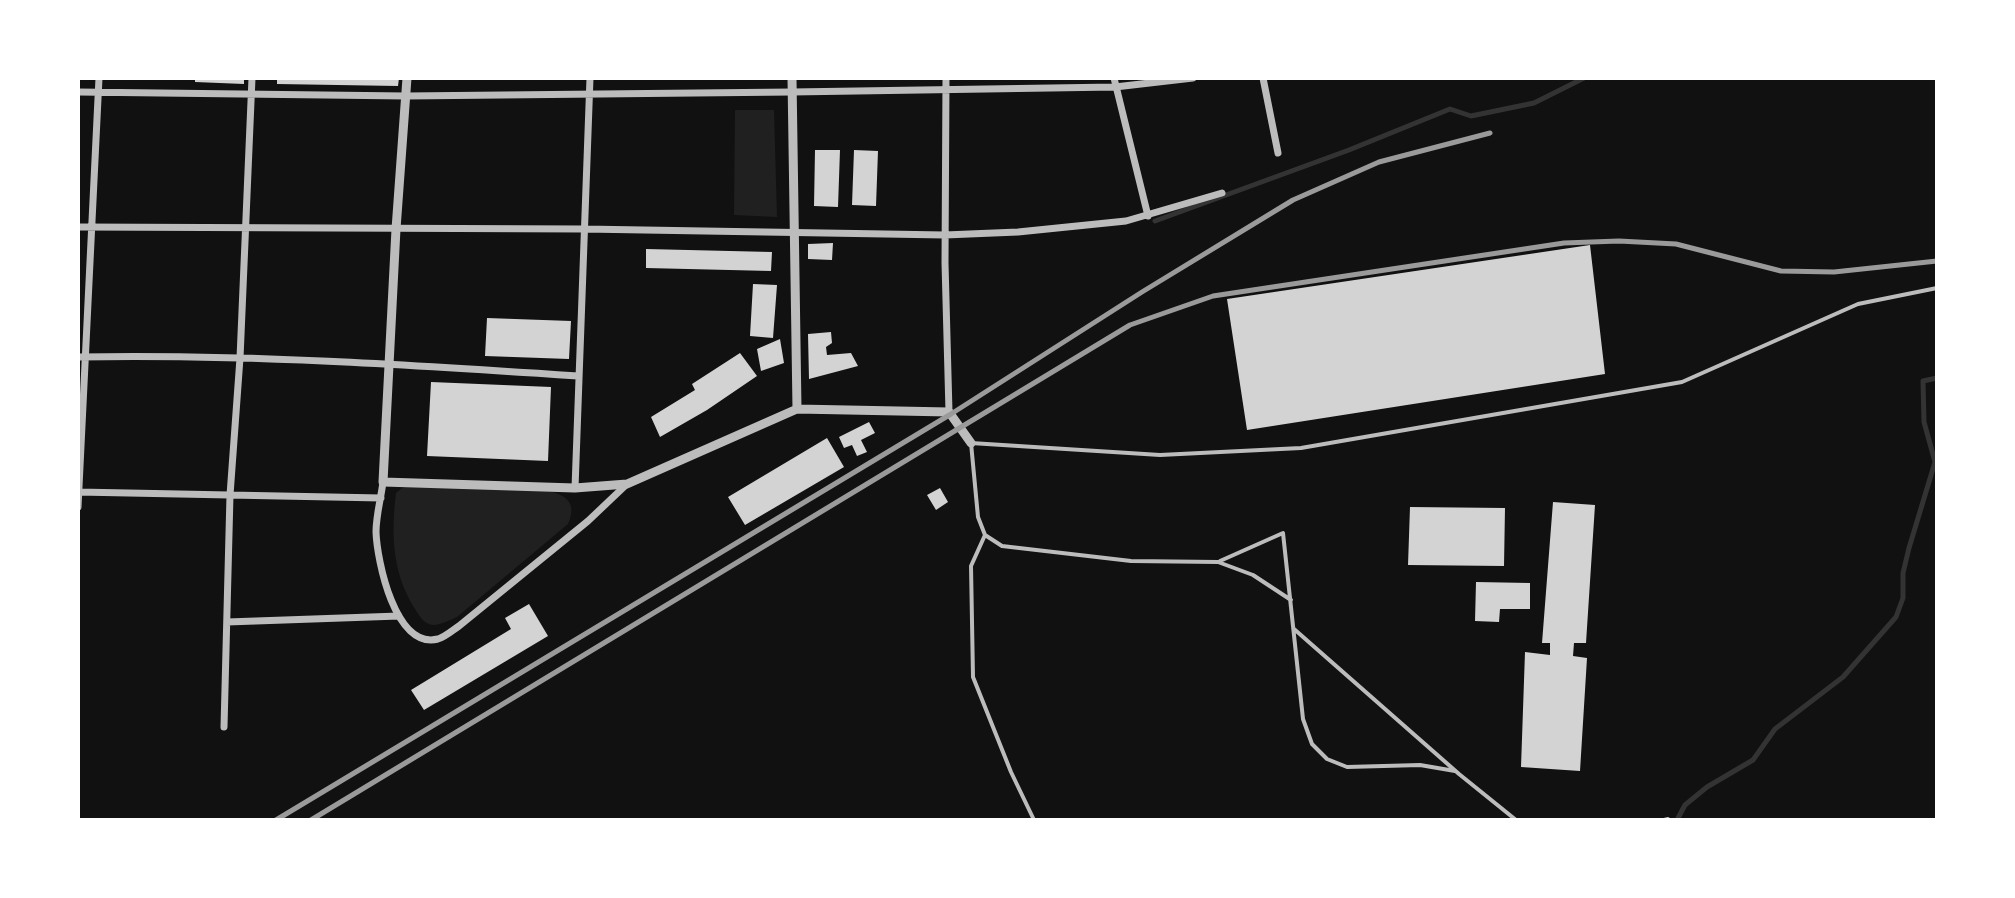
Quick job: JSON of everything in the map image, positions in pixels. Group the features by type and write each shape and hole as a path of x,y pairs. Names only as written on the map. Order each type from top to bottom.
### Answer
{"street":[{"path":"78,507 82,357 99,78"},
{"path":"224,727 230,495 240,358 252,78"},
{"path":"407,78 383,482 376,530 380,570 406,628 421,638 437,639 459,626 588,521 627,484"},
{"path":"575,488 590,78"},
{"path":"792,78 797,409"},
{"path":"946,78 945,235 950,413 971,443"},
{"path":"78,92 590,95 946,90 1193,78"},
{"path":"1263,78 1278,153"},
{"path":"1115,82 1148,216"},
{"path":"78,227 584,229 945,235 1033,231 1126,221 1222,193"},
{"path":"82,357 389,363 578,376"},
{"path":"383,482 575,488 627,484 797,409 950,413"},
{"path":"79,492 381,498"},
{"path":"227,622 399,616"}],"lane":[{"path":"1291,600 1253,575 1218,562 1131,561 1002,546 985,535 978,517 971,443 1160,455 1301,448 1682,382 1858,304 1937,288"},
{"path":"1218,562 1283,533 1303,719 1312,744 1327,759 1347,767 1420,765 1455,771"},
{"path":"985,535 971,566 973,677 1034,820"},
{"path":"1294,629 1455,771 1516,820"}],"shaded area":[{"path":"735,110 774,110 777,217 734,215"},
{"path":"410,486 549,491 566,498 571,506 571,517 568,524 457,617 433,625 422,619 407,595 395,553 396,493"}],"building":[{"path":"195,78 244,78 244,84 195,82"},
{"path":"277,78 399,78 398,86 277,84"},
{"path":"815,150 840,150 838,207 814,206"},
{"path":"854,150 878,151 876,206 852,205"},
{"path":"833,243 832,260 808,259 808,244"},
{"path":"1590,245 1605,374 1247,430 1227,299"},
{"path":"646,249 772,252 771,271 646,268"},
{"path":"753,284 777,285 773,338 750,336"},
{"path":"487,318 571,321 569,359 485,356"},
{"path":"831,332 832,343 826,347 827,355 851,353 858,366 809,379 808,334"},
{"path":"780,339 784,363 761,371 757,349"},
{"path":"740,353 757,376 660,437 651,417 695,390 692,384"},
{"path":"431,382 551,387 548,461 427,456"},
{"path":"869,422 875,433 861,440 867,452 857,456 852,445 844,448 839,437"},
{"path":"827,438 844,467 745,525 728,497"},
{"path":"940,488 948,502 936,510 927,495"},
{"path":"1553,502 1595,505 1586,643 1574,643 1573,656 1587,658 1580,771 1521,767 1525,652 1550,655 1550,643 1542,643"},
{"path":"1410,507 1505,508 1504,566 1408,565"},
{"path":"1476,582 1530,583 1530,609 1500,609 1499,622 1475,621"},
{"path":"529,604 548,636 424,710 411,690 511,629 505,618"}],"waterway":[{"path":"1155,221 1349,150 1450,109 1471,116 1534,103 1584,78"},
{"path":"1677,820 1685,805 1707,787 1753,760 1775,729 1843,677 1896,617 1903,598 1903,573 1909,548 1935,462 1924,422 1923,381 1937,378"}],"railway":[{"path":"276,820 951,414 1293,200 1379,162 1490,133"},
{"path":"311,820 1130,325 1213,296 1564,243 1619,241 1676,244 1781,271 1834,272 1937,261"}]}
